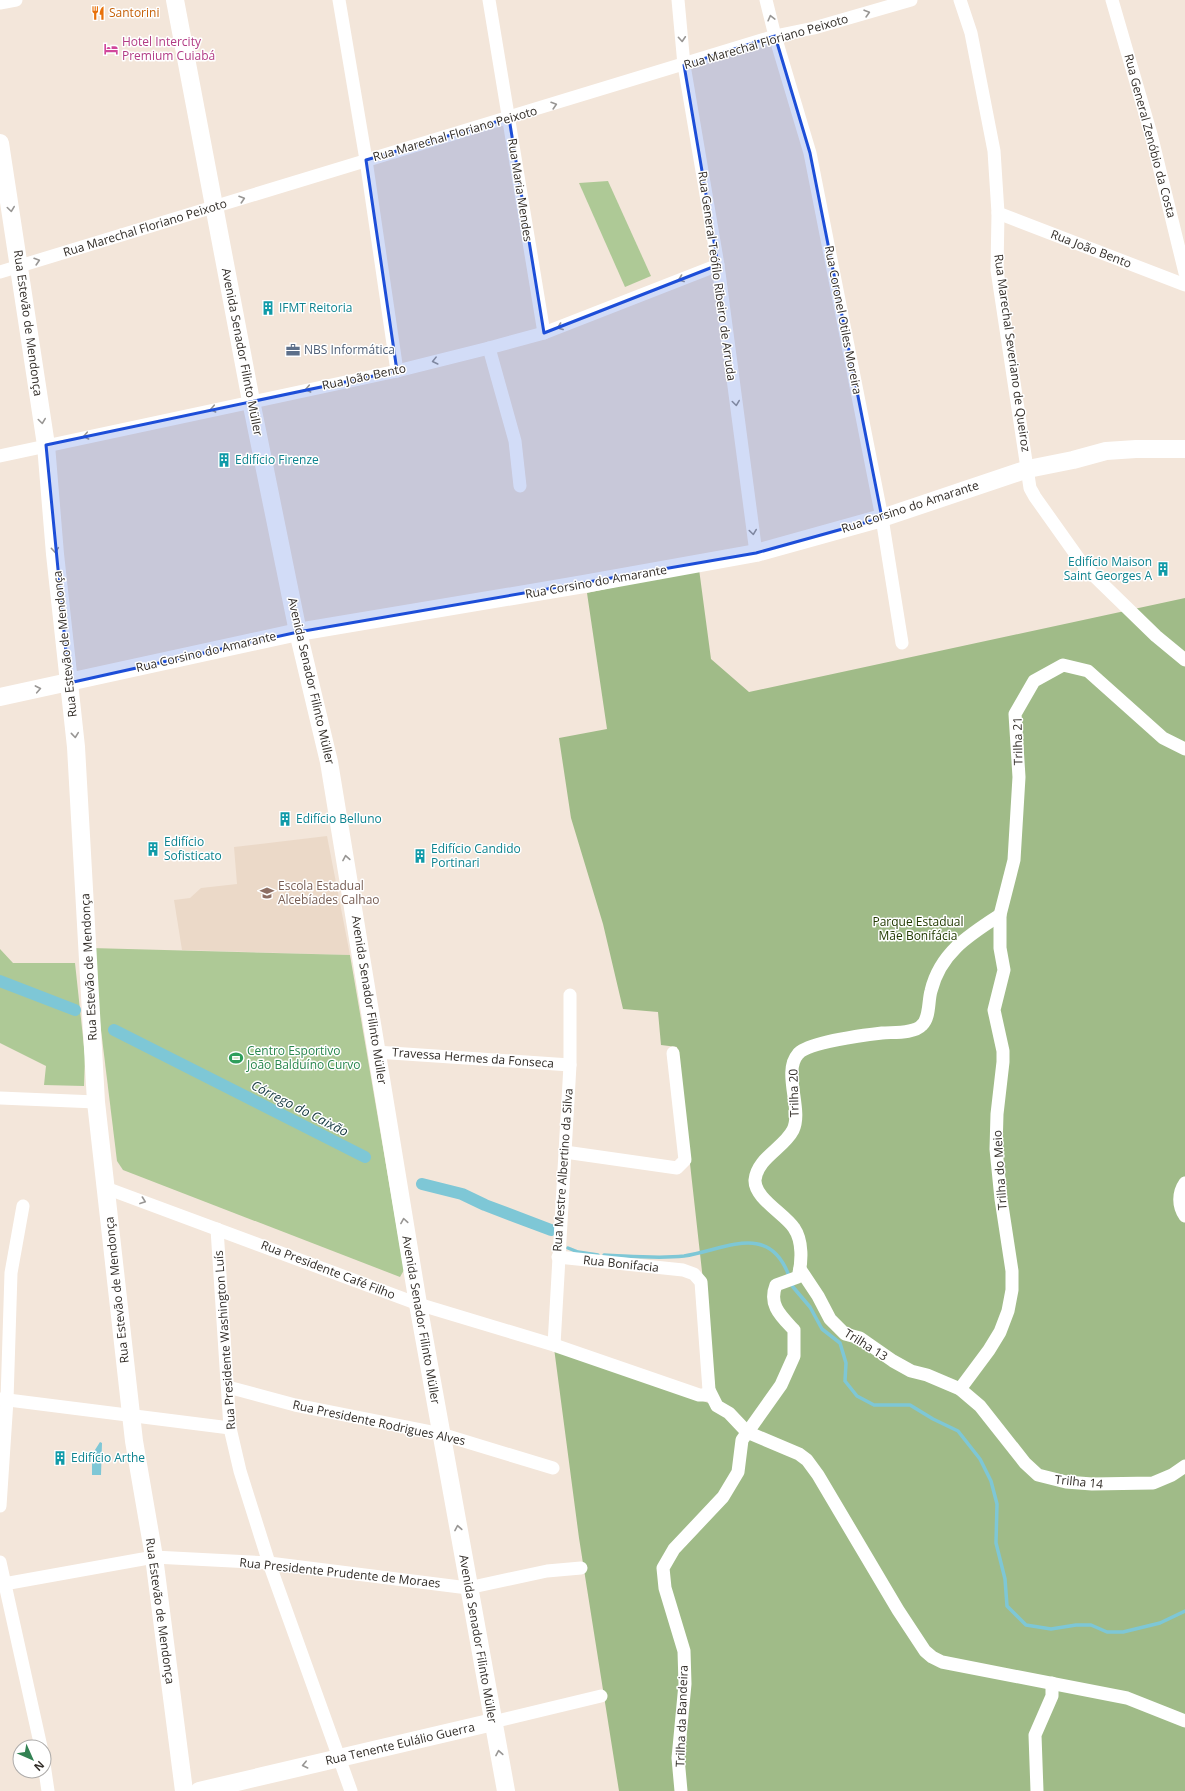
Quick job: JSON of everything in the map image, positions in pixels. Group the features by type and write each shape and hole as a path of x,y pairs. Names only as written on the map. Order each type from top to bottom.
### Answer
{"street":[{"path":"0,3 16,0"},
{"name":"Avenida Senador Filinto Müller","path":"175,0 251,401 298,632 329,762 418,1304 468,1588 506,1791"},
{"path":"339,0 366,160 397,371"},
{"name":"Rua Maria Mendes","path":"489,0 544,333"},
{"name":"Rua General Teófilo Ribeiro de Arruda","path":"678,0 684,65 718,265 756,553"},
{"name":"Rua Coronel Otiles Moreira","path":"766,0 775,36 810,153 882,518 902,643"},
{"name":"Rua Marechal Floriano Peixoto","path":"0,272 684,65 775,36 814,28 911,0"},
{"name":"Rua Marechal Severiano de Queiroz","path":"960,0 971,33 994,151 998,213 997,270 1028,469 1028,482 1034,497 1084,566 1122,605 1185,660"},
{"name":"Rua General Zenóbio da Costa","path":"1112,0 1151,134 1185,273"},
{"name":"Rua Estevão de Mendonça","path":"0,143 4,188 19,266 46,445 55,554 76,747 96,1102 131,1415 154,1557 184,1791"},
{"name":"Rua João Bento","path":"998,213 1185,285"},
{"name":"Rua João Bento","path":"0,456 251,401 397,371 489,348 544,333 718,265"},
{"path":"489,348 515,441 520,486"},
{"name":"Rua Corsino do Amarante","path":"0,697 298,632 584,584 756,553 882,518 1028,469 1073,460 1106,451 1136,449 1185,449"},
{"name":"Trilha 21","path":"1000,915 1014,860 1019,777 1015,714 1034,681 1063,665 1088,671 1163,738 1185,750"},
{"name":"Trilha 20","path":"799,1273 800,1242 794,1228 762,1197 755,1185 755,1178 760,1166 794,1130 796,1122 792,1078 794,1060 798,1053 811,1045 868,1034 906,1031 921,1027 925,1022 931,990 939,970 952,950 970,934 1000,915"},
{"name":"Trilha do Meio","path":"960,1389 989,1350 1000,1332 1008,1311 1012,1290 1012,1271 1001,1199 996,1150 997,1114 1003,1062 994,1010 1004,970 1000,948 1000,915"},
{"name":"Rua Mestre Albertino da Silva","path":"554,1345 570,1065 570,995"},
{"name":"Travessa Hermes da Fonseca","path":"376,1052 570,1065"},
{"path":"565,1152 677,1168 682,1165 685,1160 673,1053"},
{"path":"0,1098 96,1102"},
{"path":"1185,1183 1180,1195 1180,1204 1185,1216"},
{"name":"Rua Presidente Café Filho","path":"106,1188 418,1304 554,1345 699,1396 706,1395 709,1390"},
{"path":"0,1506 3,1399 11,1273 23,1206"},
{"name":"Rua Presidente Washington Luís","path":"217,1229 230,1428 240,1471 269,1563 351,1791"},
{"name":"Rua Bonifacia","path":"558,1257 683,1270 694,1274 700,1282 709,1390"},
{"path":"747,1432 781,1385 794,1356 794,1330 775,1309 773,1293 776,1285 799,1273"},
{"name":"Trilha 13","path":"799,1273 818,1296 830,1319 845,1334 860,1338 893,1361 911,1371 927,1375 960,1389"},
{"name":"Rua Presidente Rodrigues Alves","path":"228,1386 295,1405 441,1434 553,1468"},
{"name":"Trilha 14","path":"960,1389 980,1406 1025,1463 1038,1475 1048,1479 1092,1484 1153,1483 1172,1475 1185,1466"},
{"path":"709,1390 717,1406 728,1413 747,1432 791,1449 807,1460 818,1475 898,1610 932,1657 942,1662 1126,1698 1185,1722"},
{"path":"3,1399 230,1428"},
{"name":"Trilha da Bandeira","path":"681,1791 678,1758 685,1684 684,1651 665,1588 663,1568 674,1549 723,1497 738,1472 742,1440 747,1432"},
{"name":"Rua Presidente Prudente de Moraes","path":"4,1584 154,1557 269,1563 468,1588 547,1571 581,1568"},
{"path":"0,1562 40,1739"},
{"path":"1037,1791 1035,1735 1052,1696 1052,1684"},
{"name":"Rua Tenente Eulálio Guerra","path":"199,1791 601,1696"},
{"path":"46,1779 48,1791"}],"highlighted area":[{"path":"775,36 810,153 882,518 756,553 298,632 69,683 46,445 397,371 366,160 509,118 544,333 718,265 684,65"}],"shaded area":[{"name":"Escola Estadual Alcebíades Calhao","path":"327,836 350,955 182,950 174,900 190,898 201,888 237,884 234,847"}],"green space":[{"path":"608,181 651,276 625,287 579,183"},
{"name":"Parque Estadual Mãe Bonifácia","path":"699,569 711,659 749,692 1185,598 1185,1791 619,1791 579,1538 554,1348 717,1406 677,1047 661,1045 658,1012 623,1009 603,924 571,818 559,738 607,729 587,593"},
{"name":"Centro Esportivo João Balduíno Curvo","path":"91,948 350,955 404,1270 400,1277 123,1170 117,1161"},
{"path":"0,949 13,963 75,963 85,1056 84,1086 44,1085 46,1066 0,1043"}],"water":[{"path":"100,1442 102,1443 101,1475 92,1475 92,1461 88,1461"}],"waterway":[{"name":"Córrego do Caixão","path":"0,981 75,1010"},
{"name":"Córrego do Caixão","path":"114,1030 365,1157"},
{"name":"Córrego do Caixão","path":"422,1184 462,1194 485,1205 551,1230"},
{"path":"604,1255 674,1257 699,1253 730,1245 744,1243 758,1244 770,1249 780,1259 789,1276"},
{"path":"568,1248 578,1252 598,1255"},
{"path":"791,1282 793,1287 810,1307 822,1329 840,1343 846,1363 845,1381 857,1396 874,1405 910,1405 933,1419 958,1431 980,1459 991,1481 997,1504 996,1543 1005,1579 1007,1606 1026,1625 1051,1629 1076,1625 1091,1625 1107,1632 1123,1632 1160,1623 1185,1611"}],"place":[{"name":"Santorini","path":"98,13"},
{"name":"Hotel Intercity Premium Cuiabá","path":"111,49"},
{"name":"IFMT Reitoria","path":"268,308"},
{"name":"NBS Informática","path":"293,350"},
{"name":"Edifício Firenze","path":"224,460"},
{"name":"Edifício Maison Saint Georges A","path":"1163,569"},
{"name":"Edifício Belluno","path":"285,819"},
{"name":"Edifício Sofisticato","path":"153,849"},
{"name":"Edifício Candido Portinari","path":"420,856"},
{"name":"Escola Estadual Alcebíades Calhao","path":"267,893"},
{"name":"Centro Esportivo João Balduíno Curvo","path":"236,1058"},
{"name":"Edifício Arthe","path":"60,1458"}]}
